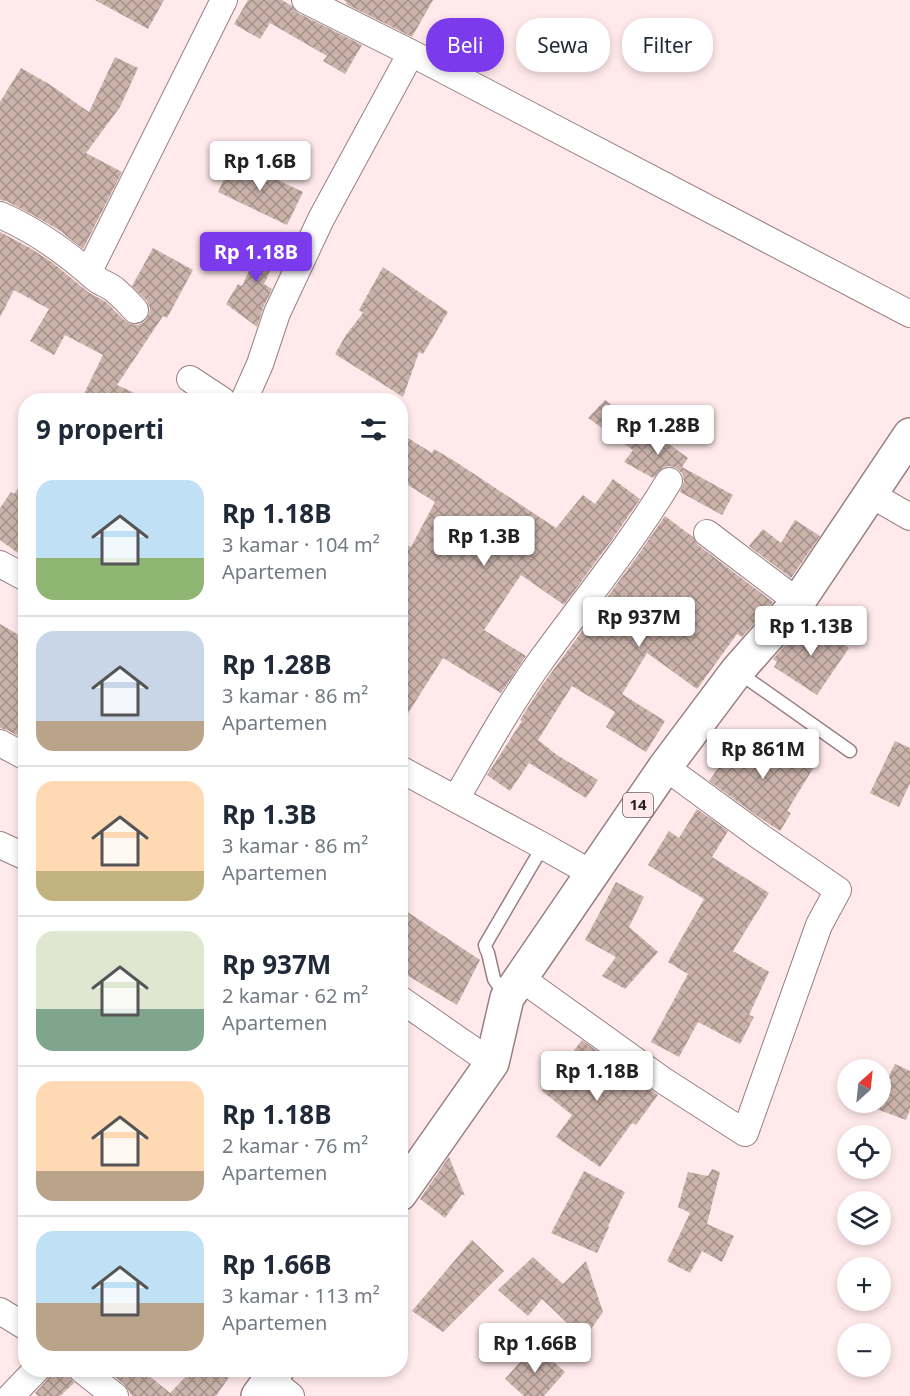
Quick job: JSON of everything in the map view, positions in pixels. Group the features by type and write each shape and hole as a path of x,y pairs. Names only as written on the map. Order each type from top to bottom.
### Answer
{"highway":[{"name":"14","path":"408,1183 492,1063 514,989 591,873 665,767 737,671 798,602 910,435"}],"street":[{"path":"89,271 224,0"},
{"path":"305,0 910,314"},
{"path":"247,393 260,364 277,313 321,219 411,53"},
{"path":"0,215 38,235 65,253 96,279 113,289 135,310"},
{"path":"190,379 211,393"},
{"path":"456,799 540,662 647,518 669,481"},
{"path":"870,494 910,517"},
{"path":"707,533 798,602"},
{"path":"1,567 18,574"},
{"path":"0,743 18,753"},
{"path":"514,989 745,1133 819,925 838,890 665,767"},
{"path":"408,773 591,873"},
{"path":"0,845 18,853"},
{"path":"408,1005 492,1063"},
{"path":"0,1311 18,1322"},
{"path":"12,1396 30,1377"},
{"path":"91,1377 115,1396"}],"lane":[{"path":"737,671 850,751"},
{"path":"514,989 494,979 485,945 543,846"}],"building":[{"path":"95,0 164,0 148,29"},
{"path":"248,0 282,0 298,13 362,45 345,74 323,61 327,56 270,23 260,39 234,24"},
{"path":"343,0 433,0 412,37 346,4 347,2"},
{"path":"115,57 138,68 120,107 86,153 122,172 83,249 59,230 6,201 0,200 0,102 21,68 89,112"},
{"path":"233,159 303,192 287,225 218,192"},
{"path":"0,232 53,263 88,292 106,302 131,324 138,325 144,322 149,314 150,308 147,301 132,286 153,248 193,270 167,318 163,316 117,385 135,393 84,393 103,355 65,335 54,355 30,341 49,309 14,290 0,317"},
{"path":"266,234 284,242 264,284 272,289 257,327 226,304 238,284 242,286"},
{"path":"383,267 448,312 423,354 419,352 404,393 397,393 335,354 363,313 359,310"},
{"path":"605,400 688,458 682,467 733,495 722,515 680,492 684,481 682,473 676,468 669,466 663,468 653,478 624,462 633,450 588,418"},
{"path":"408,438 432,453 434,449 456,462 556,528 583,495 595,504 613,479 640,499 564,605 521,575 484,630 526,656 501,693 443,658 408,713 408,546 411,547 435,502 408,485"},
{"path":"18,488 18,553 0,540 0,508 11,492 14,494"},
{"path":"665,516 693,537 698,545 773,602 742,637 737,634 697,689 647,653 622,694 665,721 646,752 606,727 615,712 572,686 538,740 557,755 598,780 586,798 529,763 510,791 487,775 543,684"},
{"path":"795,520 820,536 791,578 749,546 763,529 781,543"},
{"path":"808,619 849,648 817,695 774,667 777,662 773,659"},
{"path":"0,624 18,634 18,736 0,728"},
{"path":"741,736 781,763 791,746 817,762 787,811 791,813 780,831 709,781"},
{"path":"895,741 910,748 910,783 899,807 870,793"},
{"path":"697,809 728,831 712,857 769,893 733,951 769,972 749,1015 754,1017 740,1044 698,1022 679,1057 651,1042 688,974 668,962 704,899 648,865 669,831 679,838"},
{"path":"616,882 644,897 629,927 658,952 625,989 602,976 616,957 585,940"},
{"path":"408,912 480,960 457,1005 408,976"},
{"path":"582,1040 658,1095 636,1125 632,1123 600,1167 556,1137 572,1115 542,1091"},
{"path":"895,1064 910,1071 910,1109 906,1120 887,1113 891,1113 891,1072"},
{"path":"449,1157 465,1196 462,1194 445,1218 420,1199"},
{"path":"712,1169 720,1172 707,1224 734,1236 722,1262 702,1251 690,1273 667,1261 690,1213 678,1207 688,1172 708,1176"},
{"path":"584,1171 625,1192 597,1253 551,1233"},
{"path":"472,1240 504,1271 443,1332 412,1311"},
{"path":"533,1257 563,1284 586,1261 603,1312 584,1339 542,1299 528,1316 498,1290"},
{"path":"535,1345 565,1372 544,1396 524,1396 505,1379"},
{"path":"48,1377 69,1377 74,1383 60,1396 38,1396 35,1393"},
{"path":"115,1377 151,1377 170,1393 185,1377 229,1377 216,1396 132,1396 124,1384"}]}
